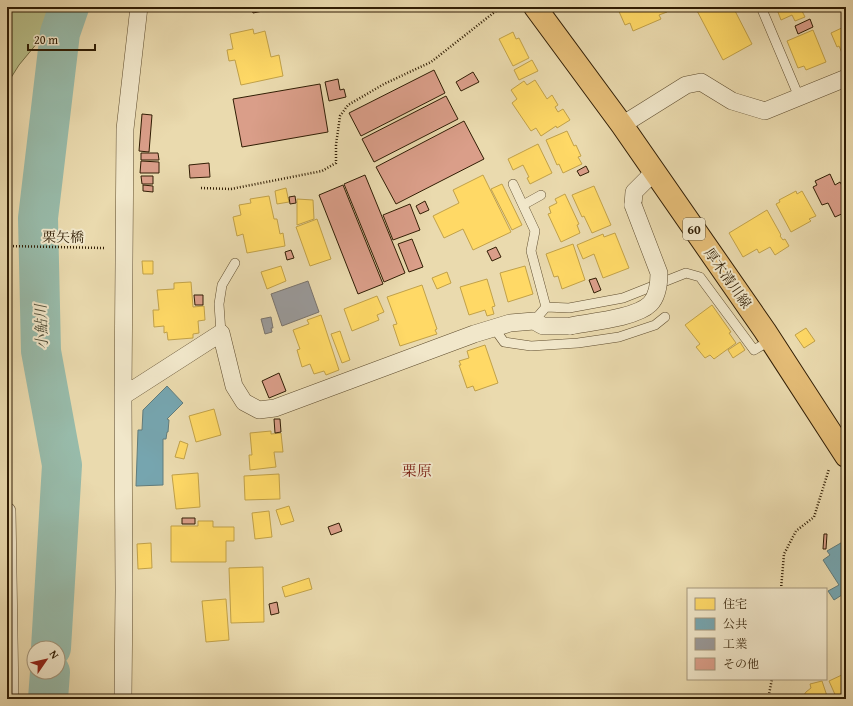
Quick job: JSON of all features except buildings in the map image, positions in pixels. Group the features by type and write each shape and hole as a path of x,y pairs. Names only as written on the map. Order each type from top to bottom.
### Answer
{"main road":[{"name":"厚木清川線","path":"536,7 622,125 771,340 845,454"}],"street":[{"path":"123,699 125,130 139,7"},
{"path":"622,125 686,85 701,82 732,100 765,111 846,78"},
{"path":"124,396 221,333 234,386 244,402 259,410 275,408 474,334 510,323 534,321 543,326 570,326 632,314 650,305 656,295 659,284 659,272 632,205 634,192 654,172"},
{"path":"7,511 10,699"}],"lane":[{"path":"761,7 799,97"},
{"path":"512,184 536,231 531,251 546,307"},
{"path":"523,205 541,195"},
{"path":"221,333 220,304 222,285 235,262"},
{"path":"546,307 568,308 623,298 686,273 700,277 754,350 771,340"},
{"path":"534,321 546,307"},
{"path":"494,328 504,342 531,346 578,344 619,337 655,325 665,317"}],"path":[{"path":"201,188 231,189 322,171 336,163 336,145 340,116 348,105 384,84 431,62 501,7"},
{"name":"栗矢橋","path":"8,246 108,248"},
{"path":"782,588 784,554 796,531 814,517 827,471 845,454"},
{"path":"768,699 772,680"}],"green space":[{"path":"7,7 67,7 19,65 7,84"}],"waterway":[{"name":"小鮎川","path":"51,640 62,465 41,351 38,218 60,33 69,7"},
{"name":"小鮎川","path":"48,699 49,680"}],"district":[{"name":"栗原","path":"417,470"}]}
